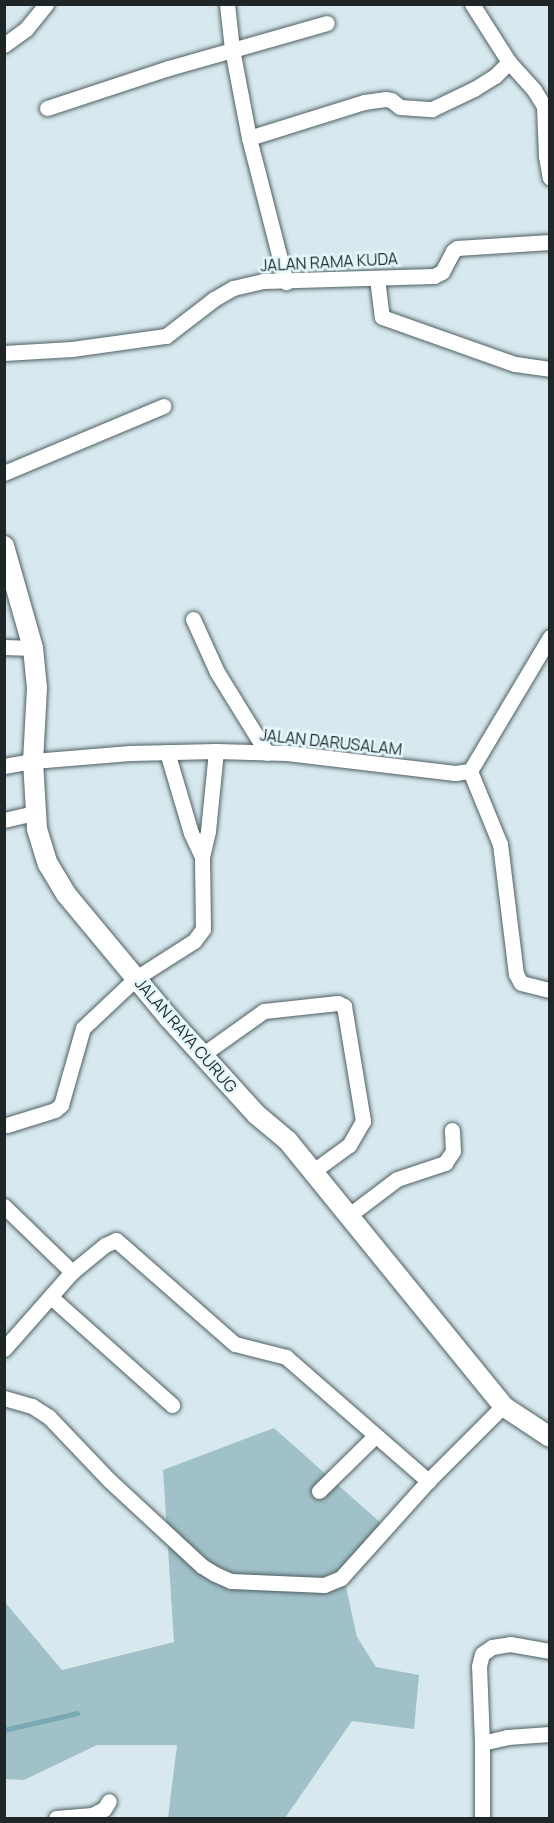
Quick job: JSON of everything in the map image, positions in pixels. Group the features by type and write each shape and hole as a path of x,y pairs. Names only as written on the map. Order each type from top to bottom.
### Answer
{"main road":[{"name":"JALAN RAYA CURUG","path":"4,546 33,648 37,688 33,760 35,813 48,864 66,894 202,1055 257,1115 288,1142 502,1406 549,1437"}],"street":[{"path":"4,45 26,30 46,4"},
{"path":"227,4 232,50 249,138 286,282"},
{"path":"472,5 509,62 534,90 544,106 549,178"},
{"path":"47,108 327,23"},
{"path":"249,138 364,102 385,99 391,100 400,107 432,109 474,89 495,76 509,62"},
{"name":"JALAN RAMA KUDA","path":"4,353 72,349 166,336 214,299 233,288 263,281 438,275 457,248 549,242"},
{"path":"377,278 382,317 515,364 549,369"},
{"path":"4,473 163,406"},
{"path":"193,619 217,672 267,753"},
{"path":"549,637 470,771 500,844 516,974 521,983 549,990"},
{"path":"4,647 33,648"},
{"path":"8,1125 55,1110 61,1105 83,1028 136,978 194,941 203,929 202,857 208,831 216,751"},
{"name":"JALAN DARUSALAM","path":"4,766 33,760 216,751 345,758 455,773 470,771"},
{"path":"167,752 191,833 202,857"},
{"path":"4,820 35,813"},
{"path":"202,1055 264,1011 338,1003 344,1006 363,1121 348,1145 312,1172"},
{"path":"348,1216 397,1179 445,1163 453,1151 452,1130"},
{"path":"4,1206 72,1272"},
{"path":"4,1349 52,1298 72,1272 105,1245 116,1240 235,1344 286,1357 428,1481"},
{"path":"52,1298 172,1405"},
{"path":"4,1398 32,1406 49,1417 109,1480 202,1566 231,1581 324,1585 341,1578 428,1481 502,1406"},
{"path":"319,1491 375,1436"},
{"path":"482,1818 479,1666 482,1654 492,1647 510,1644 549,1651"},
{"path":"482,1743 507,1737 549,1734"},
{"path":"56,1818 92,1817 104,1809 108,1802"}],"shaded area":[{"path":"274,1428 382,1524 344,1578 357,1637 376,1667 419,1675 414,1729 352,1721 285,1818 168,1818 177,1745 97,1745 24,1780 5,1779 4,1601 62,1670 174,1642 163,1470"}],"waterway":[{"path":"4,1730 77,1713"}]}
